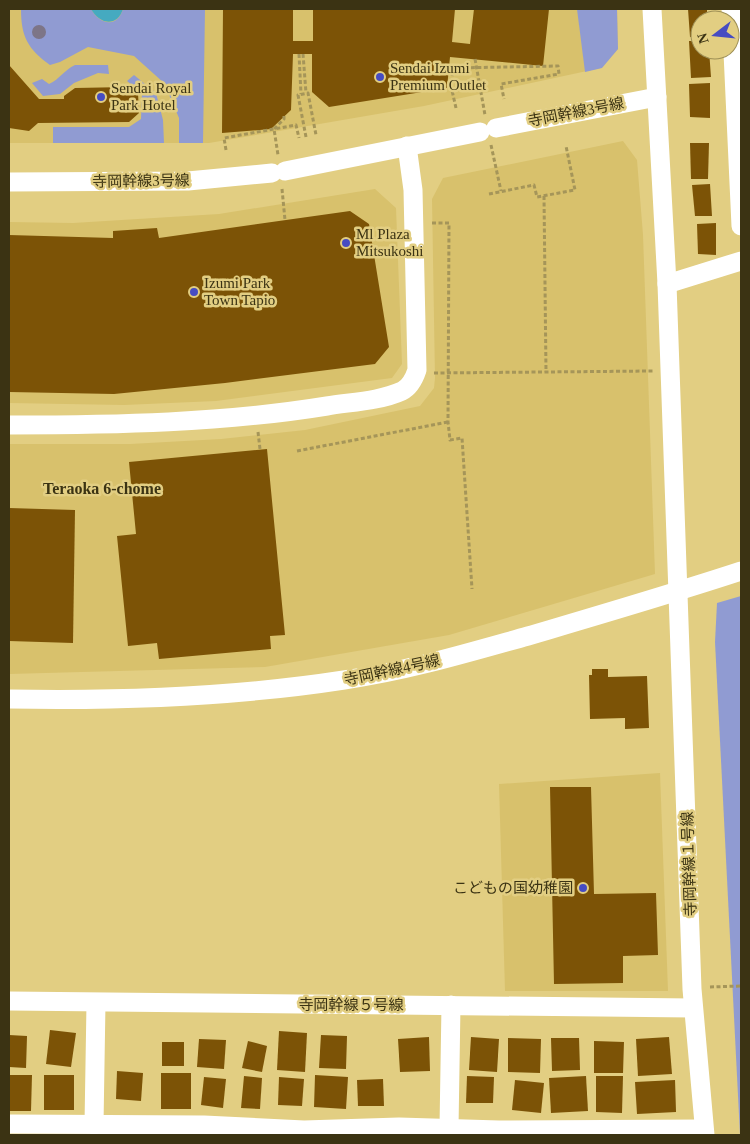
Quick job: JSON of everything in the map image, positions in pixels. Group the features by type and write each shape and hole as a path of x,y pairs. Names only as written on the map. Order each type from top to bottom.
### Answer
{"street":[{"name":"寺岡幹線１号線","path":"652,9 667,284 692,989 704,1132"},
{"path":"736,60 741,226"},
{"name":"寺岡幹線3号線","path":"9,182 188,181 279,172 657,97"},
{"path":"9,425 109,425 218,420 293,411 389,395 402,391 413,381 417,370 413,190 407,146"},
{"path":"667,284 741,261"},
{"name":"寺岡幹線4号線","path":"9,700 254,692 346,680 435,662 677,592 741,571"},
{"name":"寺岡幹線５号線","path":"9,1002 693,1008"},
{"path":"94,1125 96,1002"},
{"path":"449,1128 450,1006"},
{"path":"9,1124 94,1125 304,1133 449,1128 500,1132 704,1132"}],"path":[{"path":"299,54 303,94"},
{"path":"303,94 304,54"},
{"path":"456,108 451,86 453,68 558,66 559,74 501,84 504,99"},
{"path":"306,137 298,95 308,93 316,135"},
{"path":"274,130 274,127 284,119 284,116"},
{"path":"226,150 224,138 296,125 299,138"},
{"path":"489,194 534,185 537,197 575,190 566,146"},
{"path":"544,196 546,372"},
{"path":"434,223 449,223 448,422 450,440 462,438 472,589"},
{"path":"436,373 654,371"},
{"path":"297,451 448,422"},
{"path":"258,432 260,450"},
{"path":"692,989 741,986"}],"shaded area":[{"path":"9,9 617,9 618,49 601,68 424,106 209,143 9,143"},
{"path":"21,9 91,9 103,21 112,22 117,20 123,9 205,9 203,143 179,143 179,118 164,83 134,56 88,47 60,62 50,65 27,42 22,27"},
{"path":"91,9 123,9 117,19 108,22 99,18"},
{"path":"577,9 617,9 618,49 602,68 585,72"},
{"path":"75,65 108,65 109,74 98,73 74,83 60,94 43,96 32,83 42,79 49,84"},
{"path":"134,75 156,93 163,120 164,143 53,143 53,127 129,127 141,119 142,93 127,81"},
{"path":"623,141 637,160 643,235 655,574 449,635 265,667 9,674 9,444 130,444 221,439 305,430 420,406 434,388 432,199 443,178"},
{"name":"Izumi Park Town Tapio","path":"375,189 396,208 402,364 392,378 216,401 124,405 9,403 9,222 73,223 219,214"},
{"path":"741,596 740,1135 715,642 717,603"},
{"name":"こどもの国幼稚園","path":"660,773 668,991 505,991 499,784"}],"building":[{"name":"Sendai Izumi Premium Outlet","path":"223,9 293,9 293,41 313,41 313,9 455,9 452,42 470,44 474,9 549,9 543,66 450,57 447,88 329,107 312,92 312,54 293,54 291,110 271,129 222,133"},
{"path":"688,9 707,9 690,10 690,37"},
{"path":"690,60 710,60 711,77 691,78"},
{"name":"Sendai Royal Park Hotel","path":"9,65 39,99 64,99 64,96 75,88 127,87 138,93 139,113 129,122 38,123 29,131 9,128"},
{"path":"710,83 710,118 690,117 689,84"},
{"path":"690,143 709,143 708,179 691,179"},
{"path":"710,184 712,216 695,216 692,185"},
{"name":"Izumi Park Town Tapio","path":"350,211 369,224 389,347 375,364 225,383 114,394 9,392 9,235 113,238 113,231 157,228 159,238"},
{"path":"716,223 716,255 698,254 697,224"},
{"path":"267,449 285,635 270,636 271,649 159,659 157,643 128,646 117,536 136,534 129,462"},
{"path":"9,508 75,510 73,643 9,641"},
{"path":"592,669 608,669 608,677 647,676 649,728 625,729 625,718 590,719 589,675 592,675"},
{"path":"550,787 591,787 594,894 656,893 658,955 623,956 623,983 554,984"},
{"path":"50,1030 76,1033 71,1067 46,1064"},
{"path":"279,1031 307,1033 305,1072 277,1070"},
{"path":"9,1035 27,1036 26,1068 9,1067"},
{"path":"321,1035 347,1036 346,1069 319,1068"},
{"path":"429,1037 430,1071 400,1072 398,1039"},
{"path":"471,1037 499,1039 497,1072 469,1070"},
{"path":"669,1037 672,1074 638,1076 636,1039"},
{"path":"508,1038 541,1039 540,1073 508,1072"},
{"path":"551,1038 579,1038 580,1070 552,1071"},
{"path":"199,1039 226,1040 224,1069 197,1067"},
{"path":"248,1041 267,1046 262,1072 242,1068"},
{"path":"594,1041 624,1042 623,1073 594,1073"},
{"path":"162,1042 184,1042 184,1066 162,1066"},
{"path":"117,1071 143,1073 141,1101 116,1099"},
{"path":"161,1073 191,1073 191,1109 161,1109"},
{"path":"9,1075 32,1075 31,1111 9,1111"},
{"path":"44,1075 74,1075 74,1110 44,1110"},
{"path":"315,1075 348,1077 346,1109 314,1107"},
{"path":"244,1076 262,1078 260,1109 241,1108"},
{"path":"467,1076 494,1077 493,1103 466,1103"},
{"path":"586,1076 588,1111 551,1113 549,1078"},
{"path":"596,1076 623,1076 622,1113 596,1112"},
{"path":"204,1077 226,1079 223,1108 201,1105"},
{"path":"279,1077 304,1079 302,1106 278,1105"},
{"path":"383,1079 384,1106 358,1106 357,1080"},
{"path":"515,1080 544,1083 541,1113 512,1110"},
{"path":"675,1080 676,1112 637,1114 635,1082"}],"place":[{"name":"Sendai Izumi Premium Outlet","path":"380,77"},
{"name":"Sendai Royal Park Hotel","path":"101,97"},
{"name":"Ml Plaza Mitsukoshi","path":"346,243"},
{"name":"Izumi Park Town Tapio","path":"194,292"},
{"name":"こどもの国幼稚園","path":"583,888"}],"district":[{"name":"Teraoka 6-chome","path":"102,488"}]}
